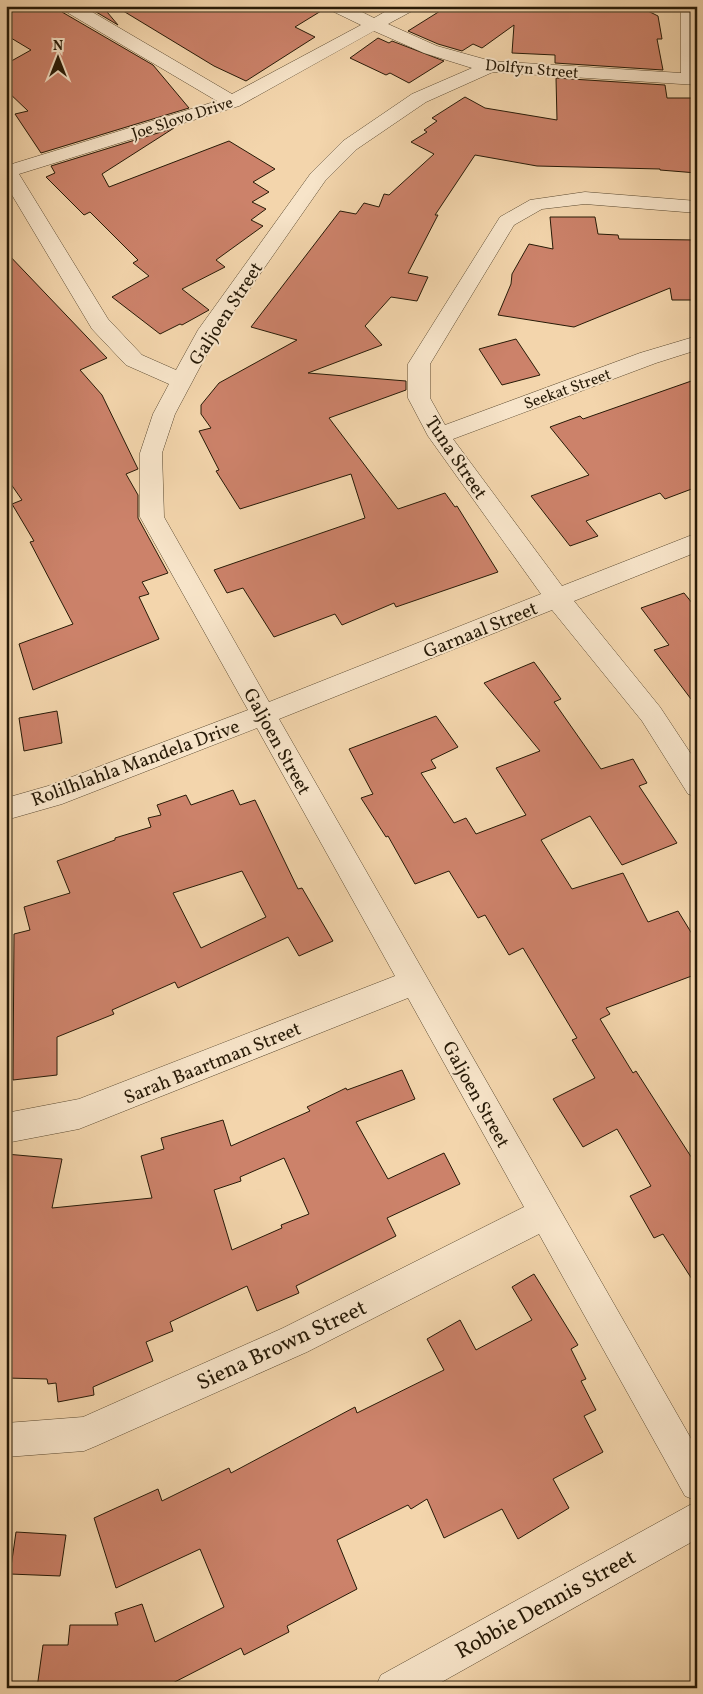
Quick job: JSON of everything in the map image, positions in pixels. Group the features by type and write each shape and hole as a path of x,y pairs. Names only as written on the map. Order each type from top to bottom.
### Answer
{"street":[{"path":"69,6 232,102"},
{"name":"Dolfyn Street","path":"336,6 425,48 467,62 491,66 693,80"},
{"name":"Joe Slovo Drive","path":"7,171 232,102 408,6"},
{"path":"689,7 693,80"},
{"name":"Galjoen Street","path":"491,66 419,98 350,145 318,177 206,335 164,414 152,453 150,483 152,517 697,1484"},
{"path":"7,171 100,324 134,360 182,381"},
{"name":"Tuna Street","path":"697,207 585,198 537,204 507,220 419,364 419,398 438,436 557,598 651,714 697,786"},
{"name":"Seekat Street","path":"438,436 648,358 697,343"},
{"name":"Garnaal Street","path":"263,715 697,542"},
{"name":"Rolilhlahla Mandela Drive","path":"6,809 52,796 263,715"},
{"name":"Sarah Baartman Street","path":"6,1128 79,1114 414,982"},
{"name":"Siena Brown Street","path":"6,1440 84,1434 295,1340 544,1214"},
{"name":"Robbie Dennis Street","path":"394,1688 697,1519"}],"building":[{"path":"6,6 58,6 62,12 153,65 189,108 41,153 15,114 28,111 6,90 6,64 31,50 6,35"},
{"path":"86,6 102,6 118,25"},
{"path":"115,6 253,6 265,11 273,6 326,8 295,27 315,37 246,81 214,66"},
{"path":"448,6 638,6 658,16 662,39 657,39 663,70 555,63 555,55 512,53 514,25 482,48 473,44 462,51 438,44 408,31"},
{"path":"378,38 389,43 392,41 444,61 409,83 390,73 386,75 350,58"},
{"path":"556,78 665,85 667,98 697,98 697,173 660,169 537,166 475,155 435,215 438,215 408,273 428,277 417,301 391,297 365,326 382,345 308,373 406,381 406,390 329,418 398,509 445,493 455,507 457,506 498,572 396,607 394,603 342,625 335,614 274,637 243,588 227,593 214,570 365,518 351,474 240,509 216,471 219,470 199,431 211,428 201,414 201,405 219,383 297,340 251,327 340,211 356,214 364,203 379,207 384,194 389,195 434,154 411,142 427,132 424,130 437,121 432,118 465,97 485,108 557,120"},
{"path":"174,128 102,174 109,187 229,141 275,169 253,182 269,192 252,202 266,209 251,220 263,226 216,260 225,267 182,289 209,310 182,325 180,324 160,334 112,297 149,276 133,263 138,260 90,212 84,215 46,177 55,173 51,166"},
{"path":"550,217 595,217 598,234 618,235 619,239 697,240 697,300 672,300 670,288 574,327 498,315 511,284 512,274 529,244 553,249"},
{"path":"6,252 107,358 80,370 102,395 138,469 126,474 138,495 138,518 168,573 142,582 149,594 139,597 159,639 33,690 19,644 73,624 30,542 34,541 12,504 22,500 6,477"},
{"path":"516,339 540,375 502,385 479,349"},
{"path":"697,379 697,487 665,499 660,493 586,521 598,536 570,546 531,496 589,475 550,427 580,416 583,419"},
{"path":"684,593 697,609 697,707 654,650 669,645 641,608"},
{"path":"534,662 561,699 554,702 601,769 633,759 647,783 639,786 677,843 622,865 590,816 541,840 572,889 623,873 648,922 678,911 697,942 697,974 606,1008 610,1014 600,1019 633,1073 636,1071 697,1166 697,1287 663,1234 654,1238 630,1196 651,1186 617,1129 583,1147 553,1099 595,1078 572,1040 577,1038 523,948 509,955 485,915 478,918 449,871 415,884 388,836 386,837 361,798 373,794 349,749 436,716 458,747 431,760 436,768 421,773 454,823 466,818 476,834 526,815 496,768 540,751 484,683"},
{"path":"57,711 62,743 24,751 19,718"},
{"path":"233,790 240,805 255,800 298,889 302,888 333,941 299,956 288,937 178,988 175,982 112,1010 114,1014 57,1037 57,1075 13,1080 14,934 30,930 24,907 70,893 57,861 115,840 115,838 151,827 148,818 161,815 157,805 186,795 191,805","holes":["242,871 266,917 201,948 173,893"]},
{"path":"402,1070 415,1099 356,1122 388,1179 444,1153 460,1184 387,1218 396,1236 296,1286 299,1293 257,1311 247,1286 170,1322 173,1331 146,1342 153,1361 93,1387 94,1395 58,1402 56,1383 48,1384 47,1379 6,1378 6,1154 62,1159 52,1208 152,1198 141,1156 164,1149 161,1138 223,1120 231,1146 310,1111 307,1107 346,1088 347,1090","holes":["284,1158 309,1214 281,1225 282,1228 232,1250 214,1190 241,1181 240,1177"]},
{"path":"534,1274 578,1345 571,1349 586,1379 581,1381 596,1410 584,1416 603,1452 553,1479 569,1508 518,1539 502,1509 444,1538 427,1499 411,1509 408,1505 337,1540 357,1589 287,1626 289,1632 244,1655 241,1648 163,1688 37,1688 43,1645 68,1645 70,1625 118,1625 115,1613 142,1604 155,1642 224,1607 200,1549 116,1588 94,1518 158,1489 162,1501 229,1468 231,1473 355,1407 357,1413 444,1370 427,1339 460,1320 476,1350 532,1320 512,1287"},
{"path":"16,1532 66,1535 60,1576 10,1574"}]}
